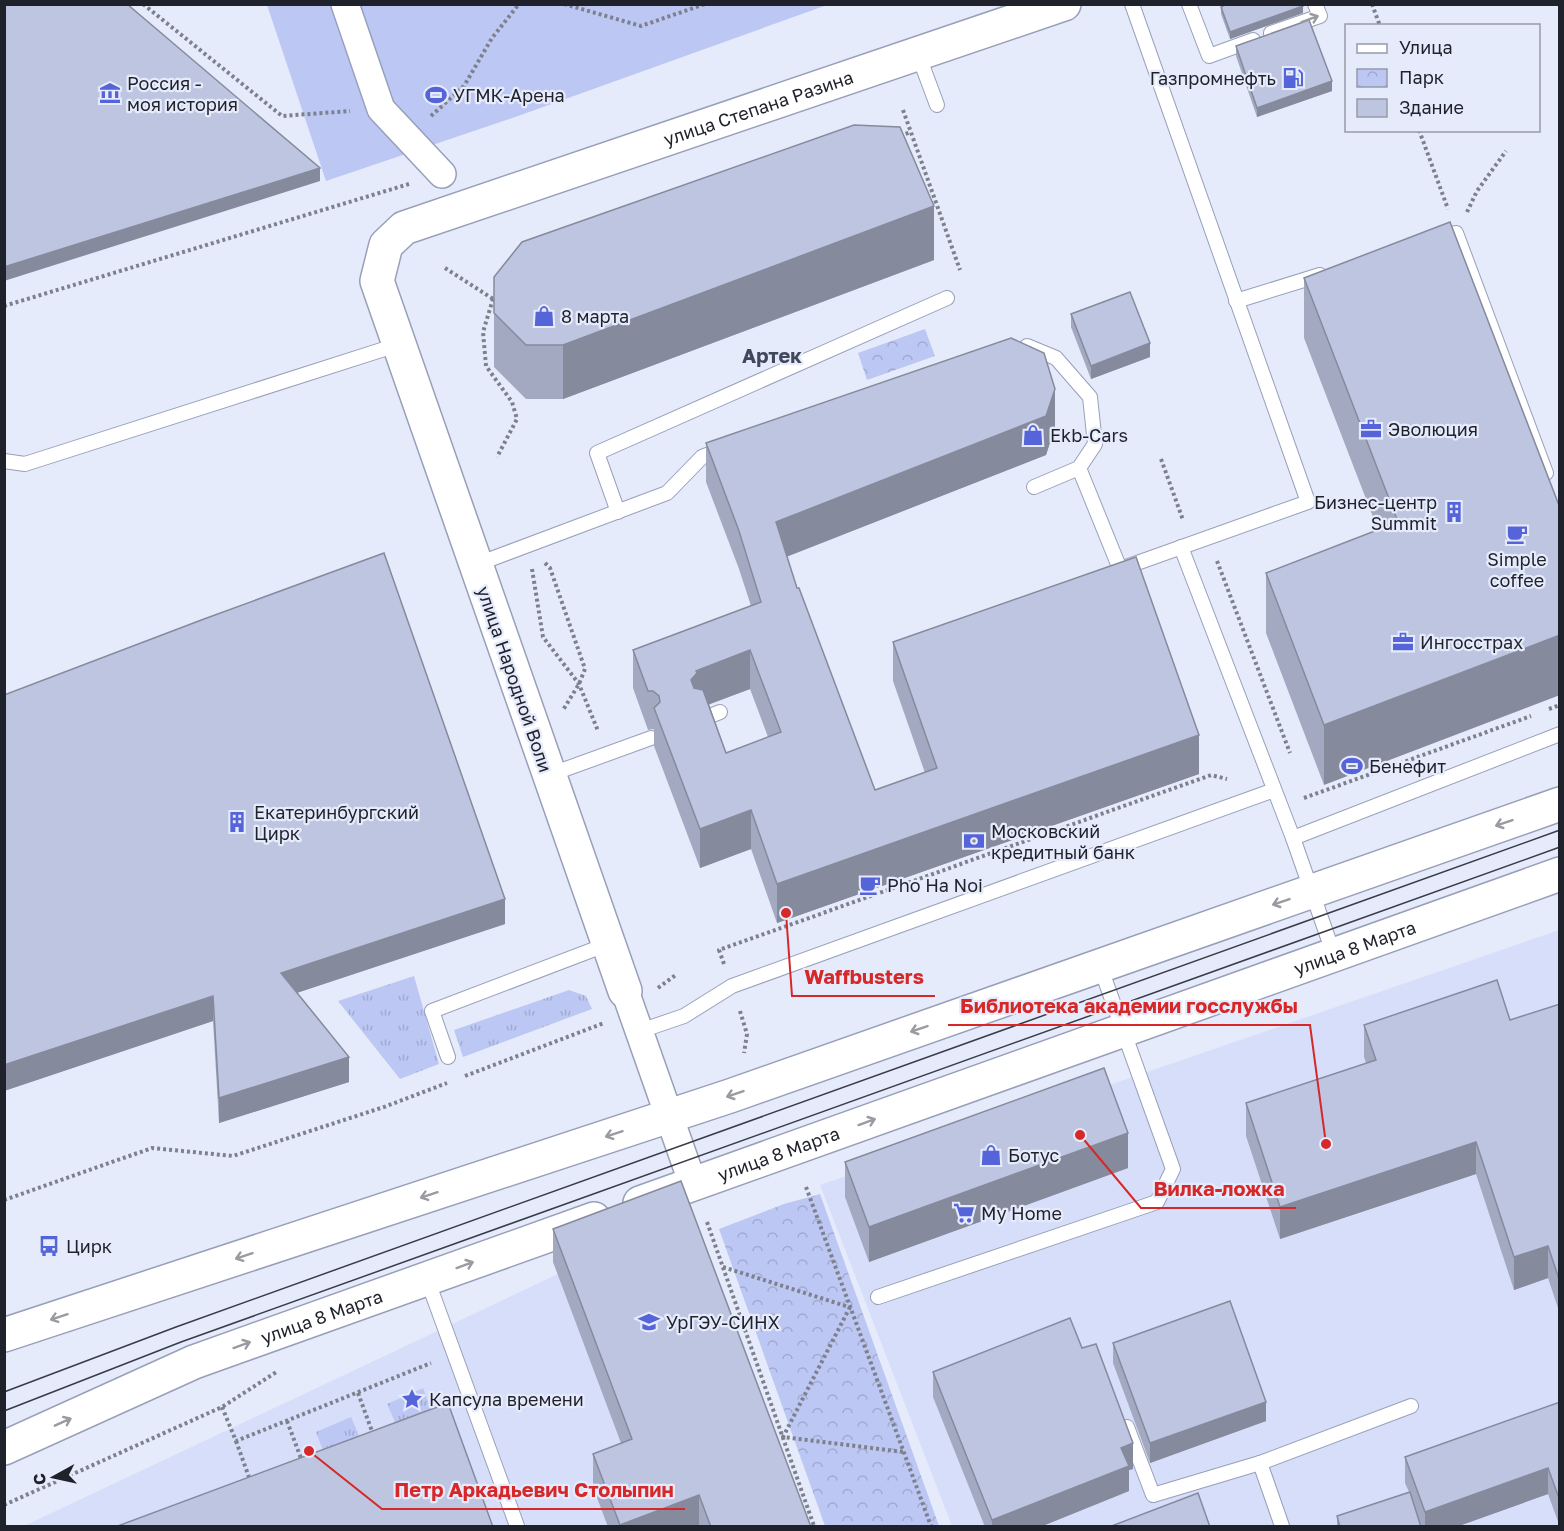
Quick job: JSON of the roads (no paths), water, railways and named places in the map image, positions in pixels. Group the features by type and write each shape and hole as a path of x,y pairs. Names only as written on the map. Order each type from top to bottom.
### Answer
{"main road":[{"name":"улица Степана Разина","path":"454,211 1064,4"},
{"name":"улица Народной Воли","path":"454,211 404,228 386,245 376,281 632,1010"},
{"path":"4,1335 670,1116 1560,804"},
{"name":"улица 8 Марта","path":"4,1448 194,1362 1560,874"}],"street":[{"path":"345,4 381,109 442,174"},
{"name":"улица Народной Воли","path":"632,1010 693,1184"}],"lane":[{"path":"1079,468 1114,571 1308,502 1132,4"},
{"path":"1188,4 1209,56 1320,16 1315,4"},
{"path":"918,54 937,105"},
{"path":"1423,243 1456,232 1550,483"},
{"path":"1236,301 1335,270"},
{"path":"618,512 597,453 946,298"},
{"path":"4,461 25,464 397,345"},
{"path":"1015,349 1026,345 1056,358 1090,397 1095,444 1079,468 1034,487"},
{"path":"475,565 667,493 702,457 735,445"},
{"path":"1181,547 1293,838 1334,955"},
{"path":"700,720 720,712"},
{"path":"1293,838 1560,734"},
{"path":"549,775 651,738"},
{"path":"632,1010 684,1016 732,986 1274,790"},
{"path":"448,1057 432,1011 608,944"},
{"path":"878,1298 1157,1202 1173,1169 1100,966"},
{"path":"427,1279 517,1527"},
{"path":"1124,1419 1153,1495 1260,1463 1411,1406"},
{"path":"1260,1463 1282,1527"}],"tram line":[{"path":"4,1392 176,1327 1560,830"},
{"path":"4,1411 181,1342 1560,847"}],"place":[{"name":"Газпромнефть","path":"1293,78"},
{"name":"Россия - моя история","path":"110,93"},
{"name":"УГМК-Арена","path":"436,95"},
{"name":"8 марта","path":"544,316"},
{"name":"Эволюция","path":"1371,429"},
{"name":"Ekb-Cars","path":"1033,435"},
{"name":"Бизнес-центр Summit","path":"1454,512"},
{"name":"Simple coffee","path":"1517,534"},
{"name":"Ингосстрах","path":"1403,642"},
{"name":"Бенефит","path":"1352,766"},
{"name":"Екатеринбургский Цирк","path":"237,822"},
{"name":"Московский кредитный банк","path":"974,841"},
{"name":"Pho Ha Noi","path":"870,885"},
{"name":"Waffbusters","path":"786,913"},
{"name":"Вилка-ложка","path":"1080,1135"},
{"name":"Библиотека академии госслужбы","path":"1326,1144"},
{"name":"Ботус","path":"991,1155"},
{"name":"My Home","path":"964,1213"},
{"name":"Цирк","path":"49,1246"},
{"name":"УрГЭУ-СИНХ","path":"649,1322"},
{"name":"Капсула времени","path":"412,1399"},
{"name":"Петр Аркадьевич Столыпин","path":"309,1451"}],"district":[{"name":"Артек","path":"772,355"}]}
